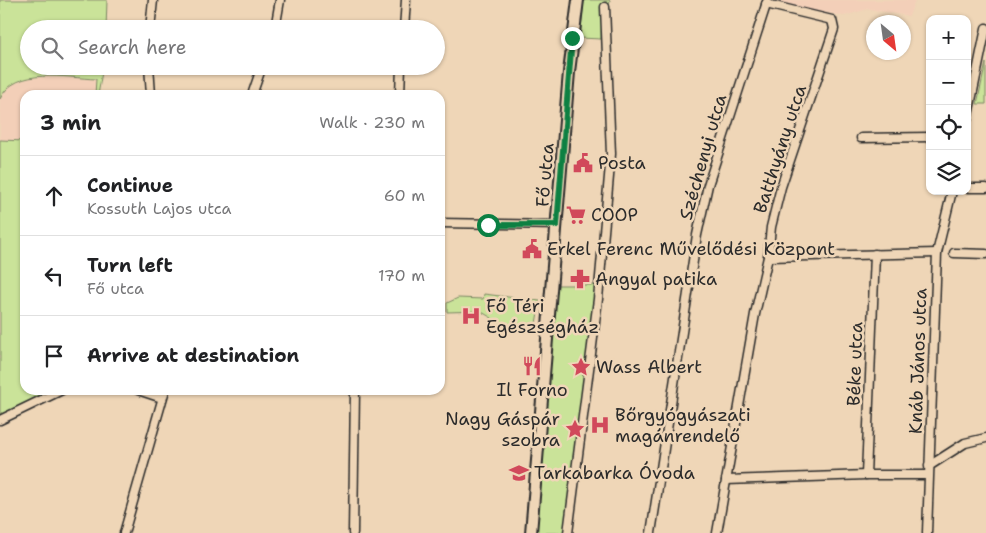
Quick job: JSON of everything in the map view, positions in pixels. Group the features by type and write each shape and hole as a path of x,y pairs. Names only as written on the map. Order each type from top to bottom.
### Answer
{"main road":[{"name":"Fő utca","path":"531,533 571,45 578,0"}],"street":[{"path":"151,20 153,0"},
{"path":"277,20 280,0"},
{"path":"405,20 406,0"},
{"name":"Batthyány utca","path":"717,533 755,314 768,257 771,227 781,187 834,29 832,20 767,2"},
{"name":"Széchenyi utca","path":"651,533 694,252 708,185 767,2"},
{"path":"568,533 605,224 611,154 604,7"},
{"path":"970,105 986,28"},
{"path":"150,75 151,90"},
{"path":"254,90 259,75"},
{"path":"400,90 401,75"},
{"path":"862,138 926,137"},
{"path":"971,188 986,188"},
{"name":"Knáb János utca","path":"927,533 937,253 951,195"},
{"path":"445,223 557,225"},
{"path":"768,257 937,253"},
{"path":"954,253 986,254"},
{"name":"Béke utca","path":"866,475 875,254"},
{"path":"0,420 52,395"},
{"path":"124,533 164,395"},
{"path":"353,533 356,395"},
{"path":"929,466 965,443 986,438"},
{"path":"930,452 944,455"},
{"path":"726,480 866,475 928,475"}],"shaded area":[{"path":"778,0 915,0 909,15 868,9 844,16 776,4"},
{"path":"30,77 96,79 95,90 20,90 20,141 0,140 0,99 2,94 12,85"}],"green space":[{"path":"0,0 107,0 106,20 20,20 20,75 101,75 99,90 95,90 96,79 43,76 17,82 7,89 0,99"},
{"path":"584,0 610,0 609,8 602,9 601,39 580,38"},
{"path":"986,63 986,104 977,104"},
{"path":"0,140 20,141 20,395 52,395 0,420"},
{"path":"551,285 599,285 568,533 531,533"},
{"path":"484,294 540,301 535,329 491,325 492,318 480,311 447,312 447,303 458,298 483,299"}],"place":[{"name":"Posta","path":"583,163"},
{"name":"COOP","path":"576,215"},
{"name":"Erkel Ferenc Művelődési Központ","path":"532,249"},
{"name":"Angyal patika","path":"580,279"},
{"name":"Fő Téri Egészségház","path":"471,316"},
{"name":"Il Forno","path":"532,366"},
{"name":"Wass Albert","path":"581,367"},
{"name":"Bőrgyógyászati magánrendelő","path":"600,425"},
{"name":"Nagy Gáspár szobra","path":"575,429"},
{"name":"Tarkabarka Óvoda","path":"519,473"}],"route":[{"path":"488,225 557,225 572,38"}]}
